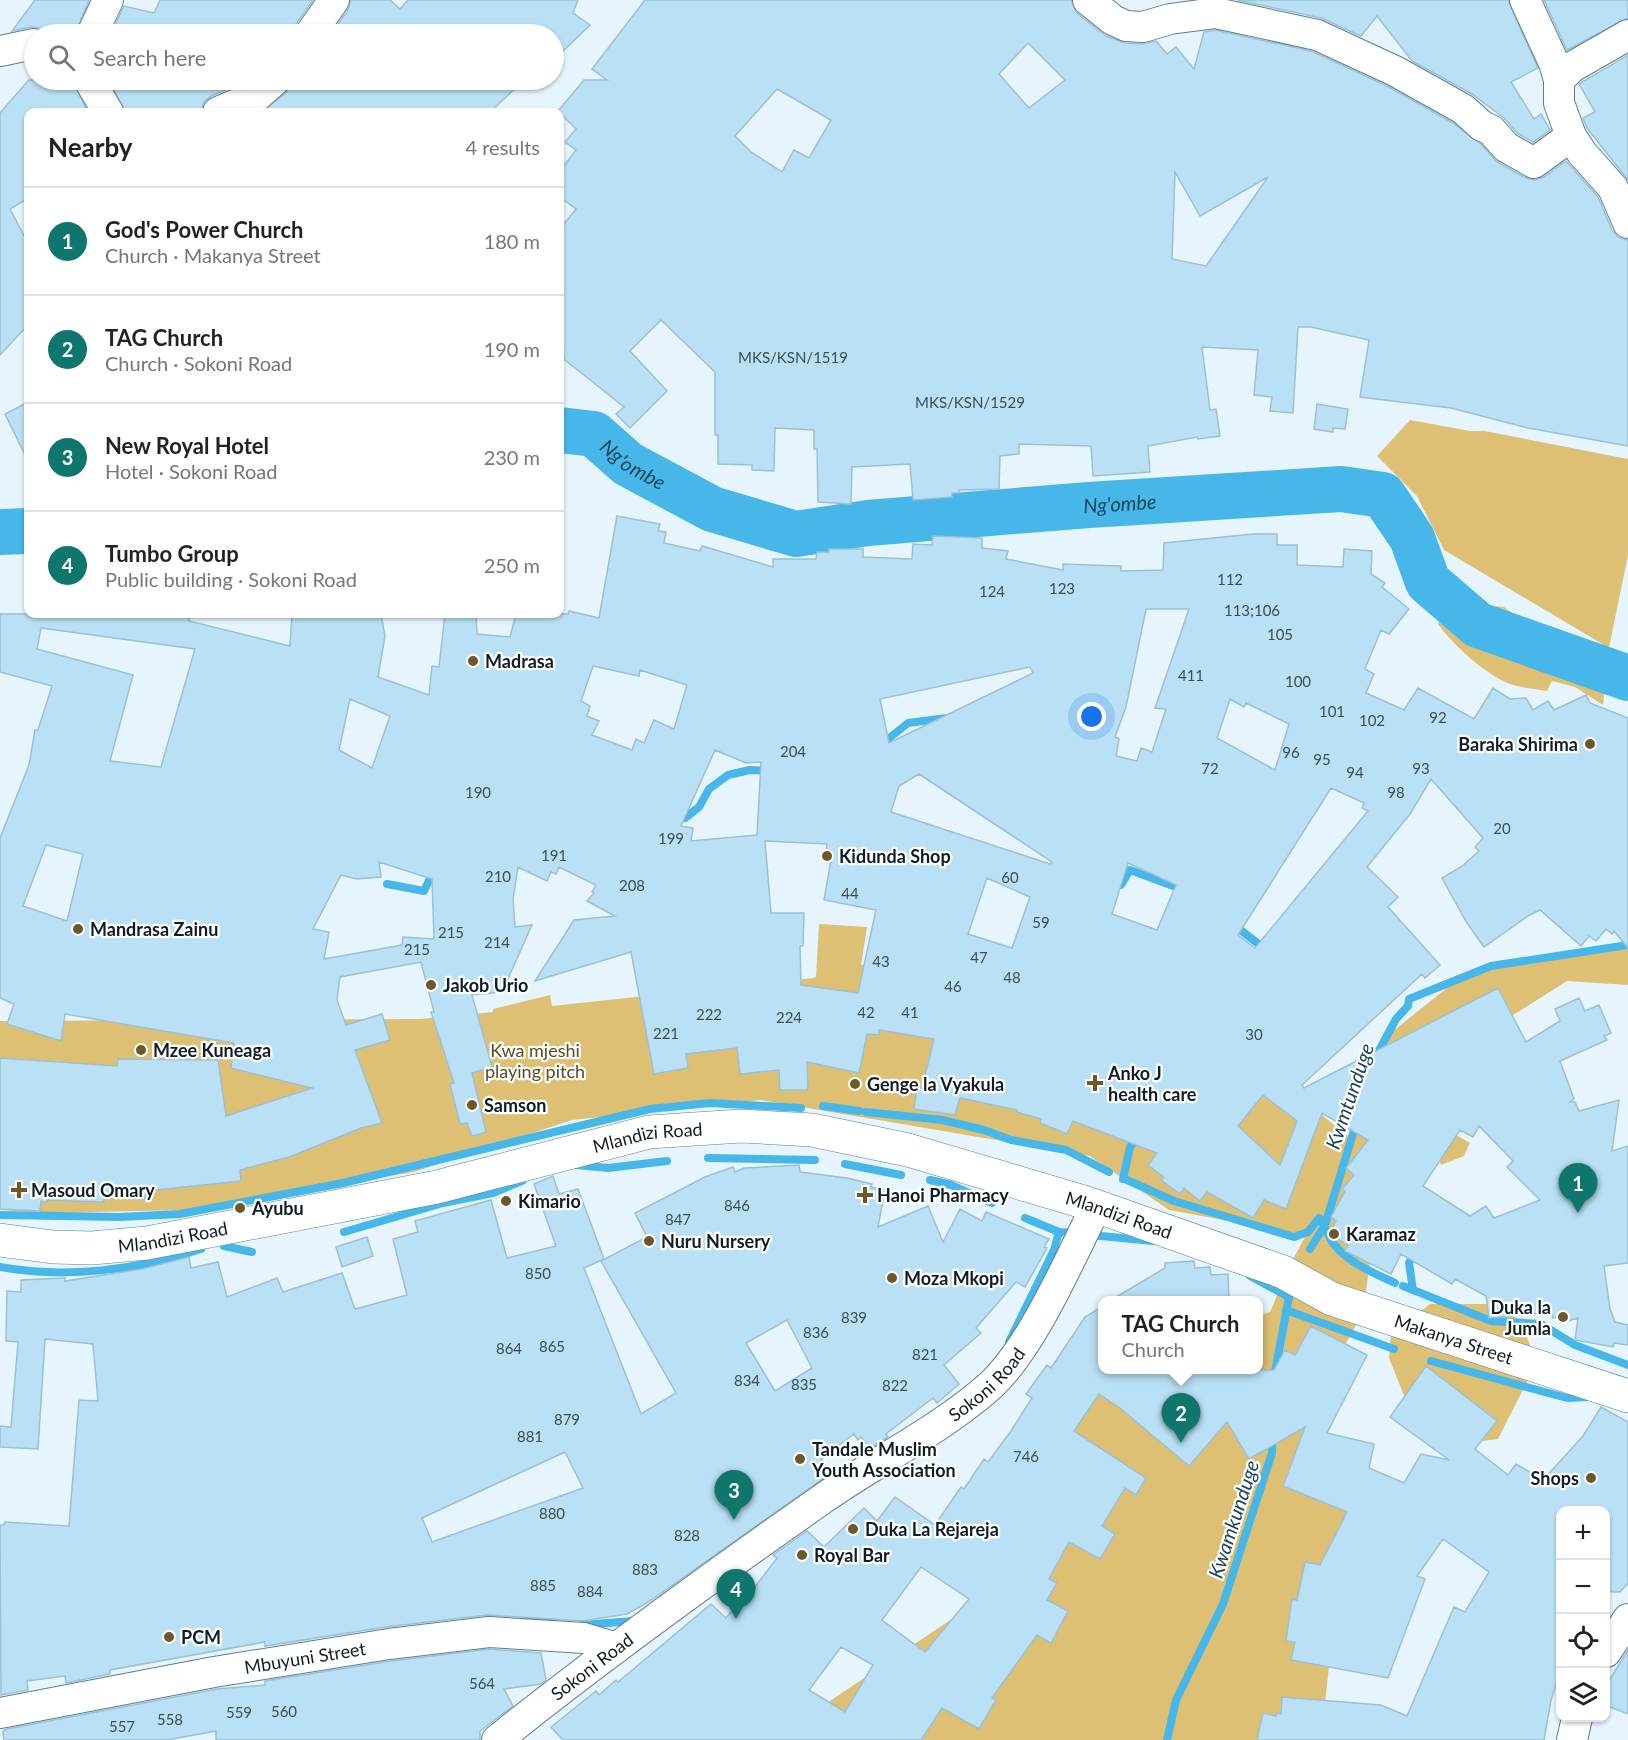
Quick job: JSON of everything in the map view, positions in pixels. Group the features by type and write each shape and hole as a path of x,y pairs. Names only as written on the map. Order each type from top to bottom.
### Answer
{"street":[{"path":"97,24 108,0"},
{"path":"317,24 334,0"},
{"path":"1088,0 1113,20 1126,26 1143,27 1167,9 1216,13 1317,35 1395,71 1463,109 1491,130 1506,147 1534,163 1572,136"},
{"path":"1525,0 1554,63 1559,80 1559,103 1572,136 1621,191 1628,223"},
{"path":"1559,80 1572,67 1628,35"},
{"path":"0,51 24,46"},
{"path":"95,90 106,108"},
{"path":"227,108 258,95 264,90"},
{"name":"Mlandizi Road","path":"0,1240 108,1248 147,1243 437,1187 649,1132 741,1126 812,1130 908,1150 1096,1207 1283,1272"},
{"name":"Sokoni Road","path":"497,1740 614,1647 822,1498 948,1418 991,1385 1016,1353 1054,1292 1096,1207"},
{"name":"Makanya Street","path":"1283,1272 1332,1299 1628,1396"},
{"path":"1610,1645 1628,1619"},
{"name":"Mbuyuni Street","path":"0,1713 214,1672 388,1644 489,1632 584,1638 607,1643 614,1647"},
{"path":"1572,1740 1576,1722"}],"green space":[{"path":"1410,420 1470,431 1485,431 1628,459 1628,555 1609,648 1444,550 1417,496 1377,456"},
{"path":"1452,601 1504,607 1533,628 1526,639 1565,647 1608,663 1603,705 1575,687 1552,681 1547,691 1510,684 1490,674 1461,650 1438,624"},
{"name":"Kwa mjeshi playing pitch","path":"819,924 867,927 861,965 908,953 1232,1041 1350,1138 1387,1036 1468,971 1628,944 1628,985 1567,981 1431,1067 1409,1108 1470,1143 1464,1156 1441,1165 1439,1160 1381,1163 1364,1310 1311,1409 1367,1499 1338,1583 1321,1740 781,1740 787,1730 977,1602 1080,1395 1152,1391 1171,1374 1263,1374 1263,1315 1270,1312 1289,1267 1306,1235 1169,1210 1090,1156 761,1100 572,1120 414,1172 182,1210 48,1213 0,1210 0,1021 420,1019 493,1012 493,1009 550,995 552,1006 816,977"},
{"path":"1430,1304 1493,1304 1520,1320 1537,1362 1498,1439 1460,1444 1411,1413 1389,1358 1391,1335"}],"building":[{"path":"35,0 89,0 79,24 24,24 24,28 12,31"},
{"path":"160,0 313,0 296,24 116,24 124,6 154,13"},
{"path":"351,0 390,0 400,9 408,0 578,0 573,13 590,25 564,50 564,24 338,24 348,10"},
{"path":"645,0 1071,0 1077,13 1106,36 1125,43 1142,44 1156,41 1167,54 1176,47 1194,69 1204,32 1215,30 1311,51 1387,86 1453,123 1481,144 1497,162 1526,178 1534,180 1544,177 1566,161 1598,197 1612,230 1618,237 1628,240 1628,446 1528,428 1451,408 1360,397 1369,340 1311,327 1298,327 1293,413 1270,411 1272,397 1254,395 1258,350 1202,347 1210,410 1216,409 1220,436 1198,439 1197,437 1148,446 1150,472 1093,476 1091,446 1019,444 1019,454 1000,456 999,489 959,490 959,493 952,493 952,497 913,500 910,464 852,467 851,504 818,502 817,449 814,449 814,430 775,428 774,471 752,470 752,465 718,464 718,435 715,435 715,372 661,320 630,351 667,391 630,428 616,414 624,407 564,359 564,224 576,209 564,200 564,166 576,150 565,142 576,129 564,117 564,108 561,108 584,80 607,80 592,69","holes":["1028,43 1065,80 1029,108 999,74","777,89 831,120 809,158 794,150 782,172 751,152 735,136","1175,172 1200,216 1268,177 1206,266 1172,259"]},
{"path":"1237,0 1508,0 1538,68 1511,82 1534,119 1541,114 1550,130 1533,142 1517,133 1504,118 1472,94 1412,61 1377,16 1361,36 1321,18"},
{"path":"1544,0 1628,0 1628,18 1567,50"},
{"path":"1628,55 1628,180 1587,128 1583,118 1595,112 1579,84"},
{"path":"24,86 24,90 77,90 86,108 24,108 24,200 10,209 24,235 24,329 0,355 0,113"},
{"path":"114,90 225,90 211,96 204,102 202,108 123,108"},
{"path":"287,90 513,90 494,108 266,108"},
{"path":"24,404 24,453 5,414"},
{"path":"1317,404 1348,409 1345,429 1333,428 1333,432 1314,429"},
{"path":"617,516 660,524 658,531 666,532 664,543 700,551 702,546 773,567 773,559 816,559 817,552 829,552 829,549 863,549 863,557 912,559 913,544 932,545 933,536 982,538 982,548 1008,551 1006,559 1063,570 1063,564 1121,566 1121,571 1163,570 1164,543 1253,534 1277,534 1277,545 1297,545 1297,565 1343,567 1344,549 1372,551 1371,574 1385,583 1382,587 1409,609 1389,634 1381,630 1365,669 1374,674 1366,693 1404,710 1418,688 1474,719 1493,688 1510,699 1526,698 1533,710 1548,701 1554,710 1586,695 1590,703 1628,718 1628,948 1614,931 1612,934 1606,929 1596,941 1589,936 1581,946 1540,910 1484,947 1467,923 1442,878 1461,867 1479,851 1475,847 1483,838 1431,779 1410,814 1367,867 1398,897 1388,907 1440,965 1425,978 1422,974 1302,1085 1304,1088 1498,988 1526,1042 1560,1021 1555,1009 1579,998 1585,1011 1599,1005 1611,1033 1604,1036 1607,1040 1560,1061 1574,1099 1570,1102 1575,1102 1579,1111 1619,1100 1612,1151 1628,1146 1628,1263 1604,1266 1610,1309 1615,1322 1628,1325 1628,1345 1614,1343 1613,1347 1575,1340 1578,1318 1560,1323 1558,1317 1553,1318 1551,1312 1489,1318 1486,1296 1455,1279 1452,1284 1401,1254 1391,1274 1345,1251 1348,1245 1329,1234 1336,1221 1331,1217 1345,1191 1342,1189 1354,1175 1346,1168 1368,1140 1322,1113 1286,1209 1264,1200 1253,1218 1207,1192 1200,1201 1184,1188 1180,1194 1161,1180 1164,1177 1148,1165 1157,1153 1073,1121 1067,1134 1040,1123 1041,1119 1017,1112 1017,1110 960,1098 955,1115 914,1109 917,1088 922,1088 934,1039 879,1030 879,1035 867,1034 859,1073 807,1062 808,1090 780,1090 779,1070 740,1074 737,1048 686,1054 688,1068 654,1074 631,952 535,981 574,920 615,916 587,901 594,893 592,892 596,885 559,867 556,874 551,872 547,881 518,867 513,899 515,927 532,925 502,992 472,995 492,1067 472,1073 486,1132 472,1136 467,1123 460,1124 450,1084 454,1083 431,1012 434,1012 421,962 340,977 337,1000 346,1025 382,1014 390,1040 355,1050 382,1123 361,1128 289,1157 240,1170 241,1181 146,1191 145,1199 104,1198 104,1202 47,1200 47,1202 41,1201 40,1211 0,1209 0,1058 117,1066 118,1059 218,1060 226,1116 312,1088 231,1068 234,1043 65,1014 61,1041 7,1024 14,1004 0,998 0,838 29,765 35,730 38,730 52,686 0,672 0,614 24,614 24,618 189,618 189,621 290,646 292,618 382,618 385,636 378,677 429,695 432,666 439,667 445,618 476,618 477,634 510,637 515,618 564,618 564,614 568,614 569,611 599,618","holes":["1146,609 1189,609 1155,708 1166,709 1152,752 1141,748 1137,761 1116,756 1119,739 1115,737 1126,707","41,628 195,649 161,767 110,761 133,675 37,649","593,666 639,676 640,670 687,685 674,729 654,720 644,743 636,739 632,750 592,735 599,721 587,716 590,706 581,701","1030,667 1033,673 889,743 880,699","350,699 390,716 372,768 339,750","1230,699 1244,707 1246,703 1289,724 1275,770 1217,738","715,750 746,763 761,762 757,835 691,841 693,828 681,826","919,774 1052,862 1050,864 891,812 899,786","1331,788 1364,803 1362,808 1368,811 1255,948 1238,935","765,841 827,844 825,859 831,860 824,900 876,910 858,993 801,985 800,946 803,946 804,913 771,913","46,845 83,854 67,921 23,906","379,862 432,879 434,939 403,937 402,945 324,959 329,932 313,929 341,875 357,879 381,877","1128,863 1176,885 1157,930 1112,914","987,878 1030,897 1012,948 968,934","1263,1095 1297,1121 1280,1165 1238,1126","1479,1126 1513,1161 1507,1167 1540,1200 1494,1218 1486,1206 1470,1216 1423,1186 1460,1130 1473,1137"]},
{"path":"799,1165 800,1172 847,1178 872,1184 871,1187 885,1190 878,1227 928,1206 943,1242 960,1209 982,1221 986,1212 1049,1239 1044,1247 1047,1248 1025,1287 1016,1282 976,1328 981,1333 944,1365 959,1384 937,1403 933,1398 886,1434 888,1437 870,1448 861,1437 858,1440 854,1434 821,1459 831,1473 650,1601 627,1614 583,1621 487,1615 386,1627 265,1646 265,1642 110,1670 110,1674 66,1683 65,1676 27,1681 28,1690 1,1695 0,1525 4,1525 5,1522 69,1526 79,1400 98,1401 93,1344 45,1339 38,1449 0,1447 0,1426 11,1427 18,1342 6,1341 7,1291 21,1292 21,1280 65,1278 65,1281 142,1269 189,1257 191,1268 218,1262 227,1297 277,1278 283,1292 342,1273 355,1309 407,1295 393,1239 418,1232 415,1221 491,1200 507,1258 556,1246 534,1184 553,1176 559,1194 578,1189 604,1259 584,1268 641,1414 676,1393 601,1261 647,1237 635,1213 705,1177 733,1167 735,1172 744,1168","holes":["787,1320 812,1368 775,1391 746,1343","565,1452 583,1488 432,1542 422,1518"]},
{"path":"367,1237 373,1256 342,1267 336,1247"},
{"path":"1194,1261 1195,1268 1210,1267 1211,1275 1228,1274 1229,1296 1118,1296 1165,1268 1165,1263"},
{"path":"1098,1309 1098,1374 1263,1374 1263,1370 1274,1370 1285,1350 1295,1355 1311,1326 1367,1355 1327,1433 1374,1444 1369,1468 1404,1483 1421,1454 1449,1460 1390,1417 1426,1366 1497,1421 1475,1449 1508,1475 1516,1464 1543,1480 1583,1436 1601,1407 1628,1422 1628,1583 1620,1592 1610,1590 1610,1506 1556,1506 1556,1685 1544,1740 1257,1740 1263,1713 1276,1716 1277,1713 1281,1714 1282,1697 1381,1705 1407,1716 1454,1607 1465,1612 1489,1572 1443,1539 1417,1576 1425,1579 1388,1678 1291,1660 1295,1642 1286,1641 1292,1599 1297,1600 1305,1562 1320,1565 1347,1512 1283,1486 1305,1427 1249,1459 1227,1422 1189,1466 1120,1408 1099,1394 1074,1431 1146,1478 1136,1495 1125,1488 1102,1526 1115,1534 1100,1559 1069,1542 1049,1579 1057,1583 1047,1600 1068,1611 1051,1643 1037,1635 992,1698 996,1700 979,1729 942,1708 921,1740 563,1740 551,1727 596,1691 599,1695 616,1680 618,1682 711,1604 726,1618 746,1594 748,1596 777,1558 773,1555 807,1531 824,1547 864,1508 877,1521 895,1497 935,1525 961,1487 964,1489 984,1459 988,1462 1011,1431 1032,1398 1026,1394 1047,1365 1051,1368 1085,1317","holes":["921,1567 969,1599 925,1652 882,1620","841,1647 873,1665 845,1712 809,1690"]},
{"path":"489,1649 541,1653 546,1680 541,1684 504,1689 513,1706 480,1731 480,1740 216,1740 216,1731 167,1740 4,1740 3,1731 7,1729 217,1689 265,1685 265,1681 391,1661"},
{"path":"1628,1650 1628,1714 1610,1707 1610,1679"}],"waterway":[{"name":"Ng'ombe","path":"564,430 594,434 628,464 712,509 796,534 868,523 1089,505 1341,489 1383,495 1412,538 1428,582 1478,625 1628,678"},
{"name":"Ng'ombe","path":"0,532 24,531"},
{"path":"882,744 908,723 947,718"},
{"path":"677,815 685,818 699,807 709,789 728,775 750,770 768,771"},
{"path":"387,884 424,891 434,870"},
{"path":"1113,882 1121,885 1130,870 1184,890"},
{"path":"1233,924 1266,950"},
{"name":"Kwmtunduge","path":"1375,1058 1396,1019 1408,1006 1409,999 1491,966 1628,945"},
{"path":"0,1215 119,1217 180,1214 343,1183 650,1109 710,1103 801,1108"},
{"path":"823,1106 859,1111"},
{"path":"866,1112 942,1120 984,1130 1011,1140 1066,1150 1109,1172"},
{"name":"Kwmtunduge","path":"1310,1249 1325,1225 1356,1124"},
{"path":"1123,1179 1130,1147 1139,1136"},
{"path":"708,1158 815,1160"},
{"path":"576,1165 608,1168 667,1161"},
{"path":"845,1164 901,1175"},
{"path":"930,1180 951,1185 992,1203"},
{"path":"1127,1180 1174,1201 1294,1237 1308,1232 1319,1218 1333,1243 1346,1256 1362,1267 1395,1283"},
{"path":"344,1232 443,1203 493,1193 522,1181"},
{"path":"1025,1218 1059,1232 1075,1233"},
{"path":"1009,1342 1054,1250 1059,1232"},
{"path":"1090,1235 1153,1241"},
{"path":"224,1246 252,1252"},
{"path":"0,1267 50,1272 101,1270 152,1262 201,1249"},
{"path":"1413,1290 1409,1263 1415,1252"},
{"name":"Kwamkunduge","path":"1250,1276 1289,1297 1274,1377"},
{"path":"1403,1286 1491,1321 1541,1324 1575,1345 1628,1365"},
{"path":"1286,1310 1394,1349"},
{"path":"1431,1361 1567,1398 1588,1397"},
{"name":"Kwamkunduge","path":"1167,1740 1176,1700 1223,1604 1272,1453 1272,1437"},
{"path":"527,1618 553,1622"},
{"path":"582,1625 633,1621"}],"place":[{"name":"Madrasa","path":"473,661"},
{"name":"Baraka Shirima","path":"1590,744"},
{"name":"Kidunda Shop","path":"827,856"},
{"name":"Mandrasa Zainu","path":"78,929"},
{"name":"Jakob Urio","path":"431,985"},
{"name":"Mzee Kuneaga","path":"141,1050"},
{"name":"Anko J health care","path":"1095,1083"},
{"name":"Genge la Vyakula","path":"855,1084"},
{"name":"Samson","path":"472,1105"},
{"name":"Masoud Omary","path":"19,1190"},
{"name":"Hanoi Pharmacy","path":"865,1195"},
{"name":"Kimario","path":"506,1201"},
{"name":"Ayubu","path":"240,1208"},
{"name":"God's Power Church","path":"1578,1213"},
{"name":"Karamaz","path":"1334,1234"},
{"name":"Nuru Nursery","path":"649,1241"},
{"name":"Moza Mkopi","path":"892,1278"},
{"name":"Duka la Jumla","path":"1563,1317"},
{"name":"TAG Church","path":"1181,1443"},
{"name":"Tandale Muslim Youth Association","path":"800,1459"},
{"name":"Shops","path":"1591,1478"},
{"name":"New Royal Hotel","path":"734,1520"},
{"name":"Duka La Rejareja","path":"853,1529"},
{"name":"Royal Bar","path":"802,1555"},
{"name":"Tumbo Group","path":"736,1619"},
{"name":"PCM","path":"169,1637"}]}
